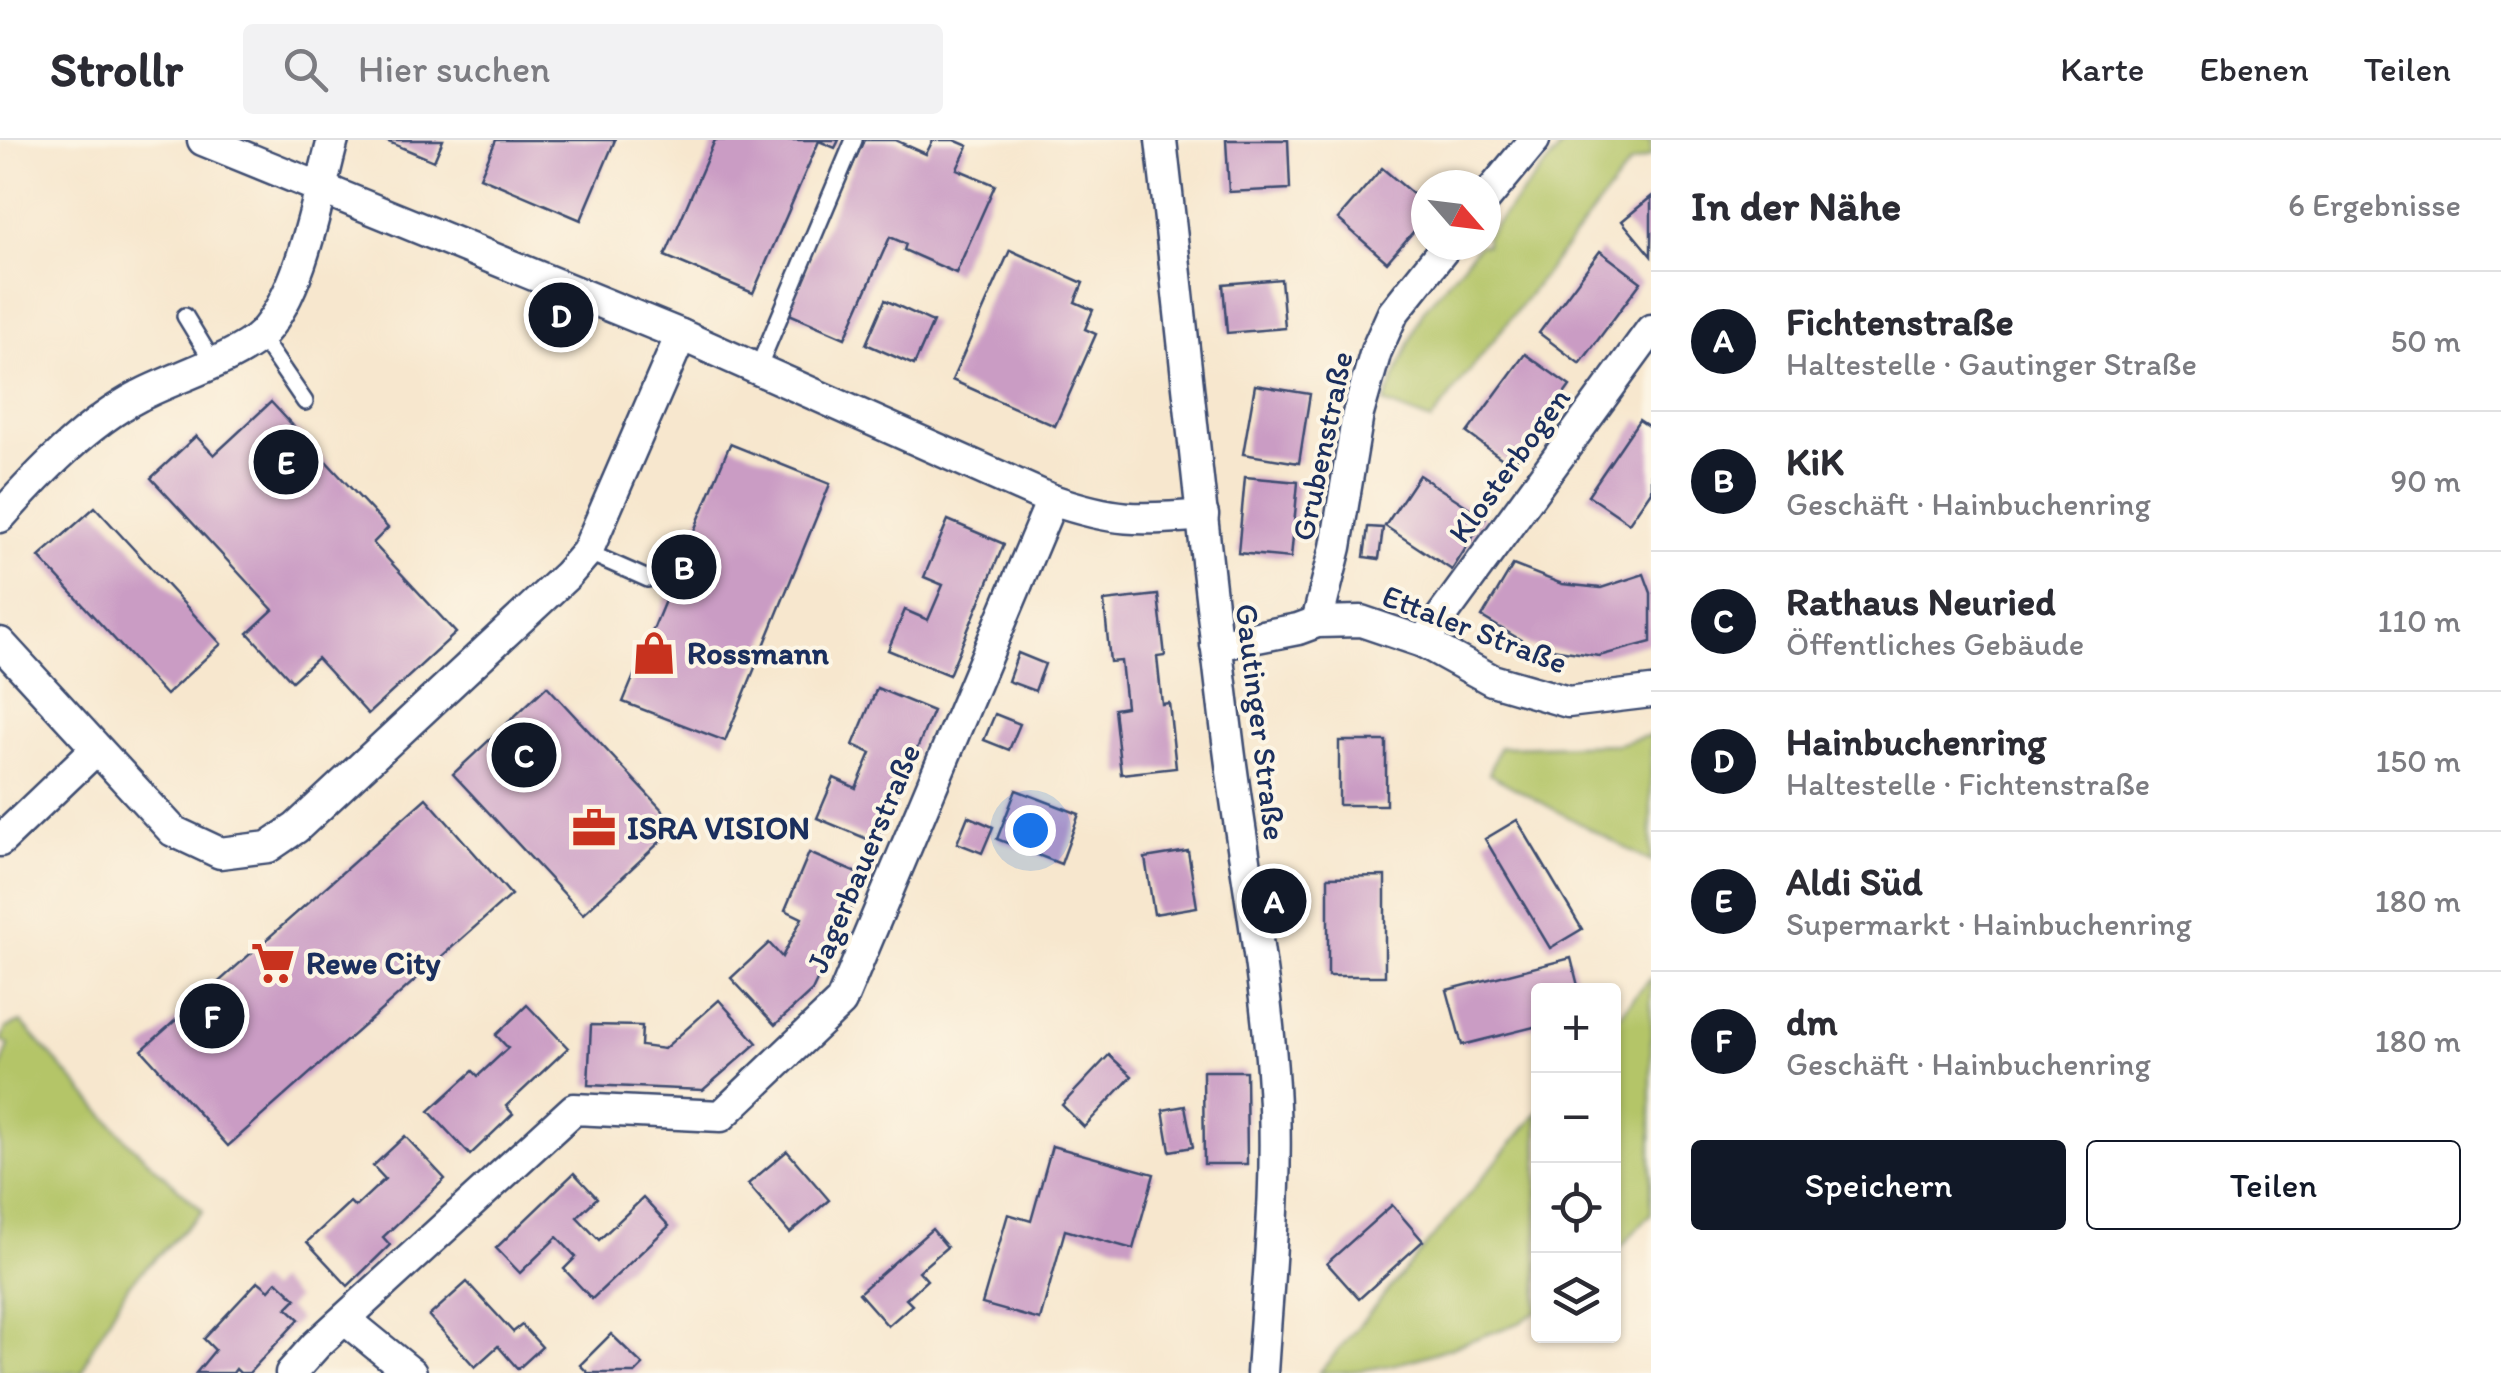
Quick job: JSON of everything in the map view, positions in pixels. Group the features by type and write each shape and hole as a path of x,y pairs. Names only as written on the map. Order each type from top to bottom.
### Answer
{"street":[{"path":"203,140 681,335 1052,500 1100,516 1140,520 1203,514"},
{"path":"0,517 89,430 137,396 260,336 279,310 298,266 333,140"},
{"name":"Gautinger Straße","path":"1161,140 1216,644 1240,842 1260,960 1273,1088 1272,1201 1262,1373"},
{"path":"1501,180 1534,140"},
{"name":"Grubenstraße","path":"1317,622 1336,547 1358,414 1376,352 1393,313 1435,260"},
{"name":"Klosterbogen","path":"1423,642 1651,330"},
{"path":"0,643 173,832 220,852 268,847 296,828 568,575 586,552 681,335"},
{"name":"Jagerbauerstraße","path":"291,1373 316,1345 574,1110 720,1116 841,1002 1052,500"},
{"name":"Ettaler Straße","path":"1216,644 1317,622 1361,621 1423,642 1492,680 1568,702 1651,692"},
{"path":"0,841 95,750"},
{"path":"346,1320 412,1373"}],"lane":[{"path":"758,368 854,140"},
{"path":"185,316 213,362"},
{"path":"260,336 304,402"},
{"path":"586,552 648,579"}],"green space":[{"path":"1567,140 1651,140 1651,156 1630,164 1431,421 1384,403 1423,311 1466,260 1501,260 1501,218"},
{"path":"1651,735 1651,862 1489,774 1499,747 1618,744"},
{"path":"1651,978 1651,1213 1621,1247 1621,1073 1621,1014"},
{"path":"21,1022 132,1146 203,1211 129,1284 82,1373 0,1373 0,1070 9,1045 1,1040 6,1028"},
{"path":"1531,1120 1531,1315 1422,1357 1373,1369 1319,1373"}],"building":[{"path":"384,140 443,140 434,161"},
{"path":"496,140 615,140 581,220 480,177"},
{"path":"715,140 839,140 835,148 819,141 753,293 665,256"},
{"path":"864,140 895,140 926,154 933,140 954,140 968,146 957,169 995,185 956,273 904,250 906,244 890,237 845,338 787,313"},
{"path":"1226,140 1288,140 1290,189 1229,192"},
{"path":"1382,168 1411,192 1411,234 1387,262 1338,219"},
{"path":"1651,197 1651,256 1622,221"},
{"path":"1010,250 1083,283 1075,302 1093,310 1085,329 1096,334 1055,426 952,380"},
{"path":"1600,251 1641,282 1580,364 1539,333"},
{"path":"1281,279 1285,328 1227,333 1223,284"},
{"path":"885,300 933,322 914,365 866,344"},
{"path":"1525,354 1570,386 1512,466 1467,433"},
{"path":"1255,385 1310,394 1299,463 1243,454"},
{"path":"271,402 388,528 373,543 456,633 368,714 317,658 292,681 248,633 273,610 151,478 196,436 214,455"},
{"path":"1639,420 1651,428 1651,491 1629,523 1588,495"},
{"path":"730,444 830,484 725,741 623,702"},
{"path":"1419,475 1485,518 1452,570 1385,526"},
{"path":"1245,477 1298,482 1291,558 1238,553"},
{"path":"95,507 221,644 166,695 39,557"},
{"path":"948,520 1004,544 949,675 888,650 905,610 928,620 943,585 924,577"},
{"path":"1368,527 1383,528 1379,559 1364,557"},
{"path":"1513,565 1562,584 1601,588 1644,574 1651,593 1651,642 1599,656 1531,646 1482,617"},
{"path":"1158,595 1165,656 1157,657 1162,704 1169,703 1176,768 1121,774 1114,709 1126,707 1121,661 1110,662 1104,601"},
{"path":"1018,653 1045,664 1035,691 1008,681"},
{"path":"547,686 677,826 583,914 453,774"},
{"path":"877,688 933,711 877,843 817,818 834,778 856,788 871,753 853,745"},
{"path":"995,714 1020,724 1009,750 984,740"},
{"path":"1339,741 1386,741 1386,805 1339,805"},
{"path":"1016,790 1079,814 1061,864 997,839"},
{"path":"426,798 511,895 228,1146 142,1050"},
{"path":"968,816 993,827 982,853 957,843"},
{"path":"1517,820 1582,929 1550,948 1485,839"},
{"path":"1188,851 1197,907 1154,914 1145,858"},
{"path":"809,853 866,877 812,991 775,1025 731,978 769,943 782,957 802,918 785,910"},
{"path":"1385,876 1385,976 1328,976 1328,877"},
{"path":"1571,958 1577,983 1531,983 1531,1028 1462,1045 1447,990"},
{"path":"719,1000 757,1043 703,1090 588,1085 591,1025 642,1026 641,1046 664,1049"},
{"path":"527,1005 568,1048 506,1106 513,1114 470,1155 429,1111 473,1071 478,1076 508,1048 496,1035"},
{"path":"1109,1055 1132,1076 1084,1127 1062,1105"},
{"path":"1203,1071 1246,1071 1247,1164 1204,1164"},
{"path":"1185,1106 1193,1147 1170,1151 1163,1110"},
{"path":"405,1136 445,1179 383,1237 390,1245 348,1286 307,1242 350,1202 355,1207 385,1179 373,1166"},
{"path":"1052,1146 1154,1174 1133,1249 1065,1230 1040,1320 982,1304 1008,1214 1031,1221"},
{"path":"787,1151 829,1200 790,1233 748,1184"},
{"path":"574,1173 597,1198 577,1217 599,1240 643,1198 669,1226 592,1299 564,1269 576,1257 557,1237 520,1273 496,1248"},
{"path":"1392,1205 1423,1241 1359,1299 1327,1263"},
{"path":"932,1229 947,1247 919,1271 927,1280 906,1299 912,1305 888,1326 859,1293"},
{"path":"258,1281 269,1290 277,1281 296,1299 287,1308 299,1319 249,1373 236,1369 233,1373 196,1373 215,1350 204,1339"},
{"path":"467,1282 513,1332 522,1325 542,1347 518,1369 498,1346 475,1367 429,1316"},
{"path":"611,1334 643,1365 635,1373 588,1373 580,1365"}],"place":[{"name":"Hainbuchenring","path":"561,315"},
{"name":"Aldi Süd","path":"286,462"},
{"name":"KiK","path":"684,567"},
{"name":"Rossmann","path":"654,653"},
{"name":"Rathaus Neuried","path":"524,755"},
{"name":"ISRA VISION","path":"594,828"},
{"name":"Fichtenstraße","path":"1274,901"},
{"name":"Rewe City","path":"273,963"},
{"name":"dm","path":"212,1016"}]}
